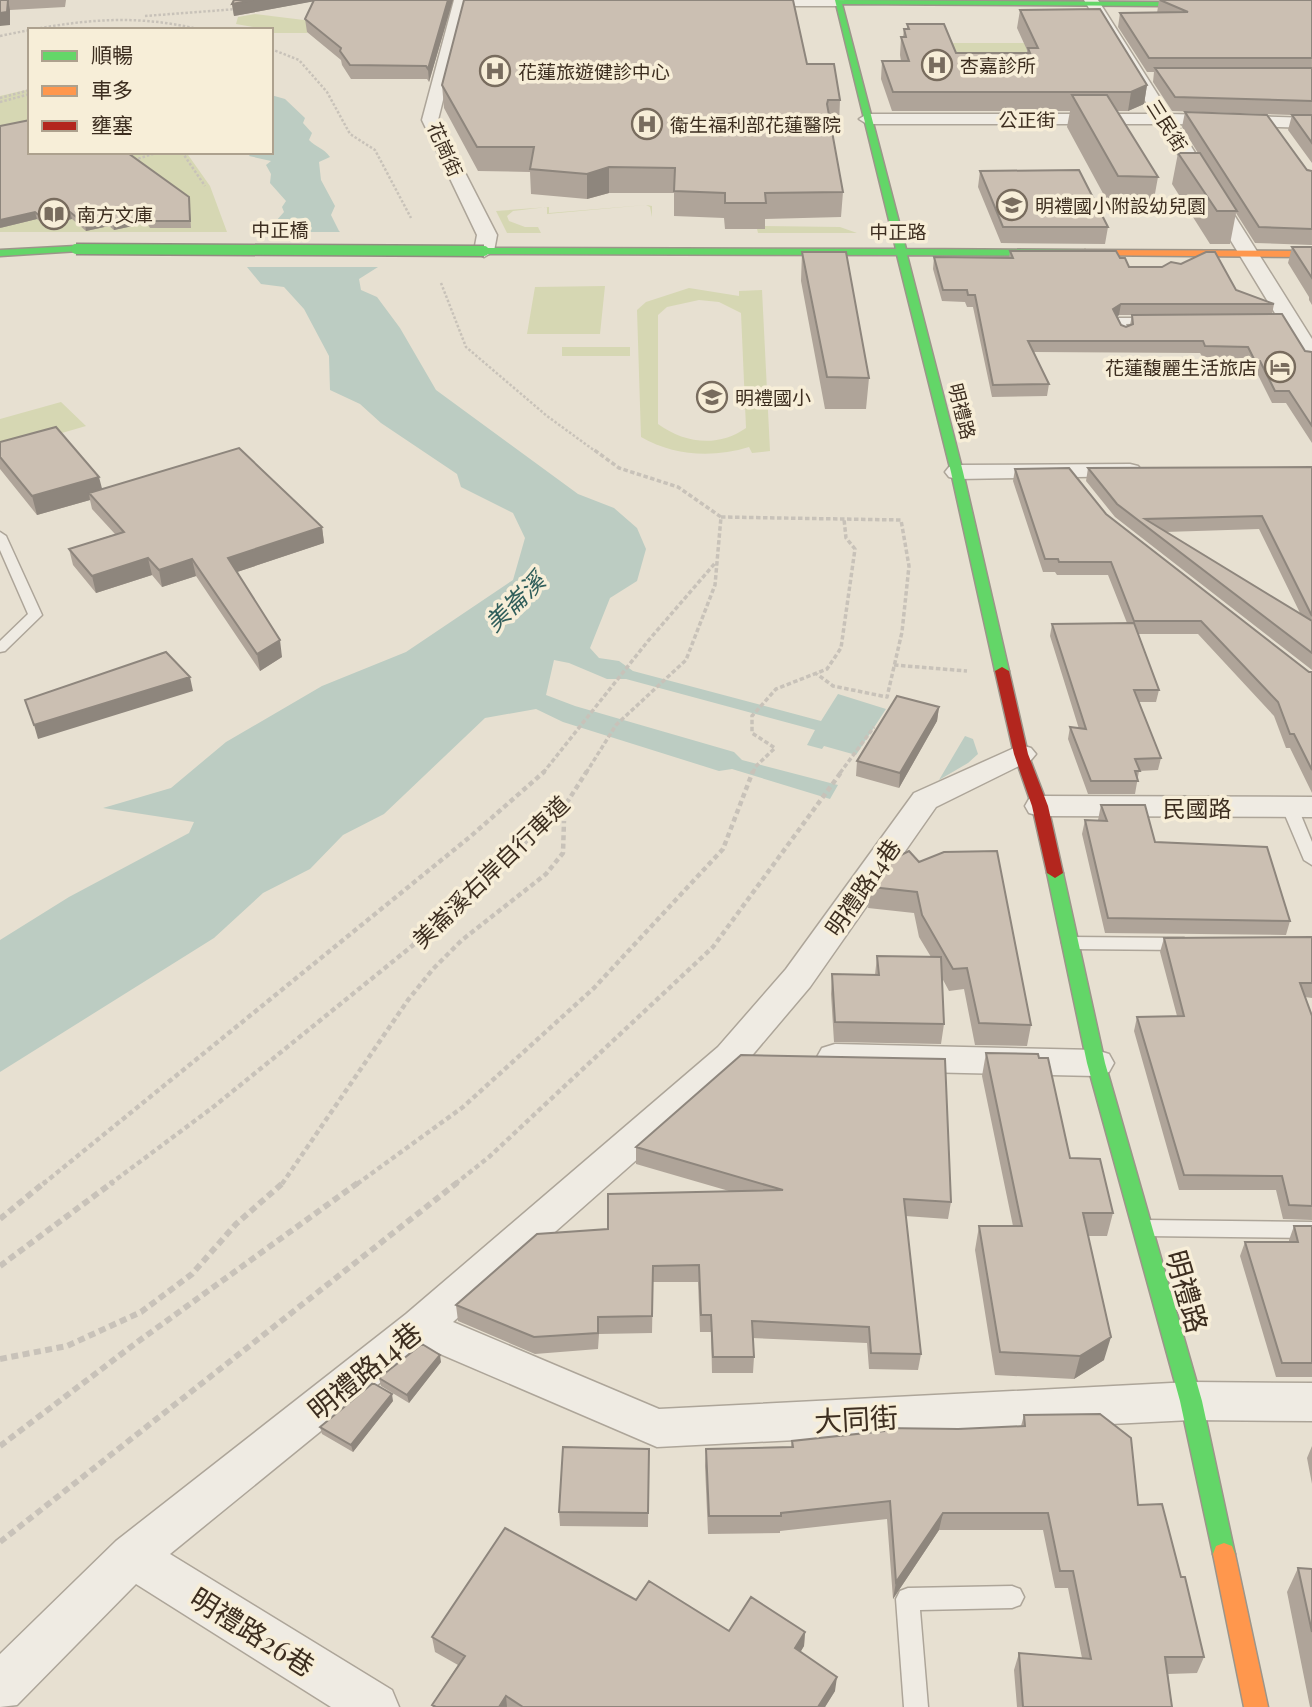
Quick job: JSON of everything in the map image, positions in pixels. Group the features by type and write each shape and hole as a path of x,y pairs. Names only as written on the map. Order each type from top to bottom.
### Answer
{"street":[{"name":"花崗街","path":"466,1 430,120 487,234 484,251"},
{"name":"明禮路","path":"843,1 867,119 957,472 1021,754 1043,818 1096,1063 1191,1401 1256,1707"},
{"path":"740,2 1312,5"},
{"name":"三民街","path":"1092,2 1145,77 1164,119 1250,254 1284,321 1312,356"},
{"name":"公正街","path":"867,119 1164,119 1312,123"},
{"path":"1271,123 1285,142"},
{"name":"中正橋","path":"2,253 76,249 484,251"},
{"name":"中正路","path":"484,251 1312,254"},
{"path":"957,472 1072,476 1149,471"},
{"name":"明禮路14巷","path":"0,1688 132,1556 420,1326 731,1056 798,978 925,800 1021,754"},
{"name":"民國路","path":"1043,818 1301,808"},
{"path":"731,1056 1096,1063"},
{"name":"大同街","path":"420,1326 657,1428 1191,1401 1312,1402"},
{"name":"明禮路26巷","path":"132,1556 375,1707"}],"lane":[{"path":"1125,333 1119,320 1159,321"},
{"path":"0,536 3,552 35,615 0,648"},
{"path":"1301,808 1312,860"},
{"path":"1070,943 1205,944"},
{"path":"1143,1228 1312,1230"},
{"path":"916,1707 908,1599 1012,1597"}],"path":[{"path":"144,17 151,14 242,9"},
{"path":"37,28 110,16 144,17 193,28"},
{"path":"0,36 28,30"},
{"path":"273,50 299,60 327,92 350,134 375,150 412,219"},
{"path":"0,100 28,93"},
{"path":"124,163 153,154"},
{"path":"183,154 205,186"},
{"path":"431,279 444,284 466,347 547,416 619,468 678,487 721,517 901,520 909,566 902,632 887,697 833,686 817,674"},
{"name":"美崙溪右岸自行車道","path":"0,1266 212,1108 391,963 564,807 616,724 686,660 715,585 721,517"},
{"path":"0,1446 147,1335 463,1107 594,988 723,849 755,767 775,748 752,733 752,716 775,688 827,669 841,648 855,549 846,538 844,519"},
{"path":"0,1219 471,836 545,771 648,641 717,561"},
{"path":"894,665 1003,673"},
{"path":"0,1542 257,1343 489,1157 530,1119 713,947 874,727"},
{"path":"0,1359 67,1346 141,1312 192,1274 236,1224 286,1180 408,1000 433,969 462,940 546,874 563,853 564,821"}],"green space":[{"path":"255,14 312,21 307,33 273,33 273,28 236,24 238,17"},
{"path":"949,43 1102,43 968,73"},
{"path":"28,89 28,154 187,154 210,186 227,232 0,232 0,96"},
{"path":"646,205 547,214 547,207 549,213"},
{"path":"543,207 513,211 507,216 509,221 525,227 538,227 541,233 507,233 496,211"},
{"path":"764,226 840,227 857,233 758,233 757,229 764,229"},
{"path":"605,286 600,334 527,334 535,287"},
{"path":"689,288 739,296 739,291 762,290 770,451 752,453 749,447 722,453 694,453 667,448 641,437 637,310 646,302","holes":["699,300 719,302 741,313 746,428 724,438 701,441 679,435 658,424 658,315 667,307"]},
{"path":"562,347 630,347 630,356 562,356"},
{"path":"61,402 86,426 0,451 0,419"}],"water":[{"name":"美崙溪","path":"273,96 285,99 305,118 303,123 312,133 309,140 330,157 319,162 321,180 335,206 331,215 339,231 378,267 359,279 361,290 377,297 400,328 436,390 578,494 614,508 637,528 646,549 637,581 610,598 590,648 599,658 619,661 633,671 821,721 838,694 886,709 856,755 824,746 822,749 807,745 815,730 626,679 607,679 569,663 554,660 546,695 575,706 734,752 742,760 838,785 830,799 732,769 719,771 563,722 536,709 485,718 384,814 343,835 310,869 263,893 214,938 0,1072 0,940 69,897 189,833 194,822 103,808 171,788 226,742 322,686 406,652 513,580 525,538 513,513 461,487 457,474 381,423 360,404 330,390 329,356 304,309 284,287 261,284 247,267 267,231 284,212 282,207 286,201 270,183 271,174 266,165 271,161 249,156 273,154"},
{"path":"965,736 973,739 978,754 939,780"}],"pier":[{"path":"263,232 345,232 381,267 244,267"}],"building":[{"path":"0,0 8,0 7,12 0,13"},
{"path":"234,0 253,0 232,4"},
{"path":"314,0 448,0 428,69 426,66 350,65 340,51 341,48 305,19"},
{"name":"衛生福利部花蓮醫院","path":"464,0 793,0 807,64 834,64 840,100 828,100 827,104 843,192 765,193 766,203 725,203 725,193 674,191 675,168 609,167 587,174 530,169 534,147 477,147 442,85"},
{"path":"1160,0 1312,0 1312,58 1149,58 1120,13 1188,12"},
{"path":"1100,9 1147,85 1131,92 893,92 882,61 909,61 901,37 906,37 904,29 909,29 907,24 944,24 956,53 1030,53 1028,48 1038,48 1020,10"},
{"path":"1155,68 1312,68 1312,101 1175,97"},
{"path":"1072,95 1107,95 1158,177 1118,176"},
{"path":"1185,112 1267,115 1307,170 1312,171 1312,229 1259,227"},
{"path":"1292,115 1312,115 1312,143"},
{"path":"28,120 28,154 129,154 189,197 190,221 149,221 145,216 113,223 107,219 85,224 70,212 42,218 35,212 0,220 0,126"},
{"path":"1178,153 1200,153 1237,211 1217,211"},
{"path":"1079,170 1108,227 1003,227 980,171"},
{"path":"1292,247 1312,247 1312,278"},
{"path":"1010,251 1116,251 1120,258 1125,258 1129,267 1162,267 1171,262 1181,264 1206,252 1215,252 1236,290 1274,304 1121,304 1113,309 1121,325 1126,327 1133,324 1132,315 1282,314 1305,351 1312,352 1312,426 1289,391 1275,391 1260,361 1255,361 1248,347 1205,346 1203,341 1028,341 1049,384 993,385 975,295 968,295 967,290 943,290 934,257 1013,258"},
{"path":"802,252 846,252 869,378 827,377"},
{"path":"56,427 99,477 32,496 0,457 0,442"},
{"path":"239,448 322,527 228,558 280,640 257,654 192,559 159,570 148,558 92,576 69,549 124,532 89,493"},
{"path":"1312,467 1312,616 1262,516 1145,519 1312,621 1312,653 1117,504 1088,468"},
{"path":"1069,468 1106,514 1312,672 1312,770 1294,734 1290,734 1278,702 1201,621 1134,621 1111,562 1059,562 1058,559 1045,559 1015,469"},
{"path":"1134,623 1159,690 1134,690 1161,758 1135,759 1140,771 1135,771 1138,781 1091,781 1070,727 1086,729 1052,624"},
{"path":"166,652 190,677 34,725 25,700"},
{"path":"897,696 939,707 900,773 857,761"},
{"path":"1101,805 1145,805 1155,842 1267,847 1290,921 1108,918 1085,820 1107,821"},
{"path":"909,851 919,862 944,852 997,851 1031,1025 979,1023 967,968 953,969 922,915 917,892 871,887 889,861"},
{"path":"1312,937 1312,983 1300,983 1312,1016 1312,1206 1289,1205 1282,1176 1184,1175 1137,1017 1184,1016 1164,938"},
{"path":"877,956 941,957 944,1024 835,1022 832,974 879,975"},
{"path":"986,1053 1038,1054 1039,1058 1048,1058 1070,1158 1100,1159 1113,1213 1083,1213 1111,1337 1080,1356 1000,1352 979,1226 1022,1226"},
{"path":"741,1055 945,1059 951,1202 904,1199 921,1354 871,1353 869,1327 752,1321 754,1357 713,1357 711,1315 701,1315 699,1265 653,1266 652,1316 598,1317 598,1333 534,1337 456,1305 537,1234 608,1229 608,1194 783,1190 636,1147"},
{"path":"1294,1226 1312,1226 1312,1363 1282,1363 1245,1242 1298,1242"},
{"path":"422,1344 440,1355 407,1395 379,1378"},
{"path":"373,1383 392,1394 351,1445 320,1427"},
{"path":"1100,1414 1131,1438 1138,1505 1162,1504 1181,1577 1185,1577 1204,1657 1165,1657 1172,1707 1023,1707 1019,1653 1091,1659 1073,1571 1060,1571 1048,1513 943,1513 896,1582 890,1501 781,1513 781,1516 709,1516 706,1449 793,1447 792,1441 884,1431 884,1428 1025,1426 1024,1415"},
{"path":"563,1447 649,1449 648,1513 559,1512"},
{"path":"505,1528 636,1600 649,1581 729,1631 751,1597 805,1632 795,1648 837,1677 818,1707 523,1707 506,1696 499,1707 436,1707 432,1705 465,1656 432,1637"},
{"path":"1298,1568 1312,1569 1312,1632"}],"traffic: fast":[{"path":"838,2 957,472 1002,671"},
{"path":"838,2 1312,5"},
{"path":"0,253 76,249"},
{"path":"76,249 484,251"},
{"path":"484,251 1085,253"},
{"path":"1055,873 1096,1063 1191,1401 1224,1554"}],"traffic: slow":[{"path":"1085,253 1312,254"},
{"path":"1224,1554 1256,1707"}],"traffic: jam":[{"path":"1002,671 1021,754 1040,806 1055,873"}],"place":[{"name":"杏嘉診所","path":"937,65"},
{"name":"花蓮旅遊健診中心","path":"495,71"},
{"name":"衛生福利部花蓮醫院","path":"647,124"},
{"name":"明禮國小附設幼兒園","path":"1012,205"},
{"name":"南方文庫","path":"54,214"},
{"name":"花蓮馥麗生活旅店","path":"1280,367"},
{"name":"明禮國小","path":"712,397"}]}
